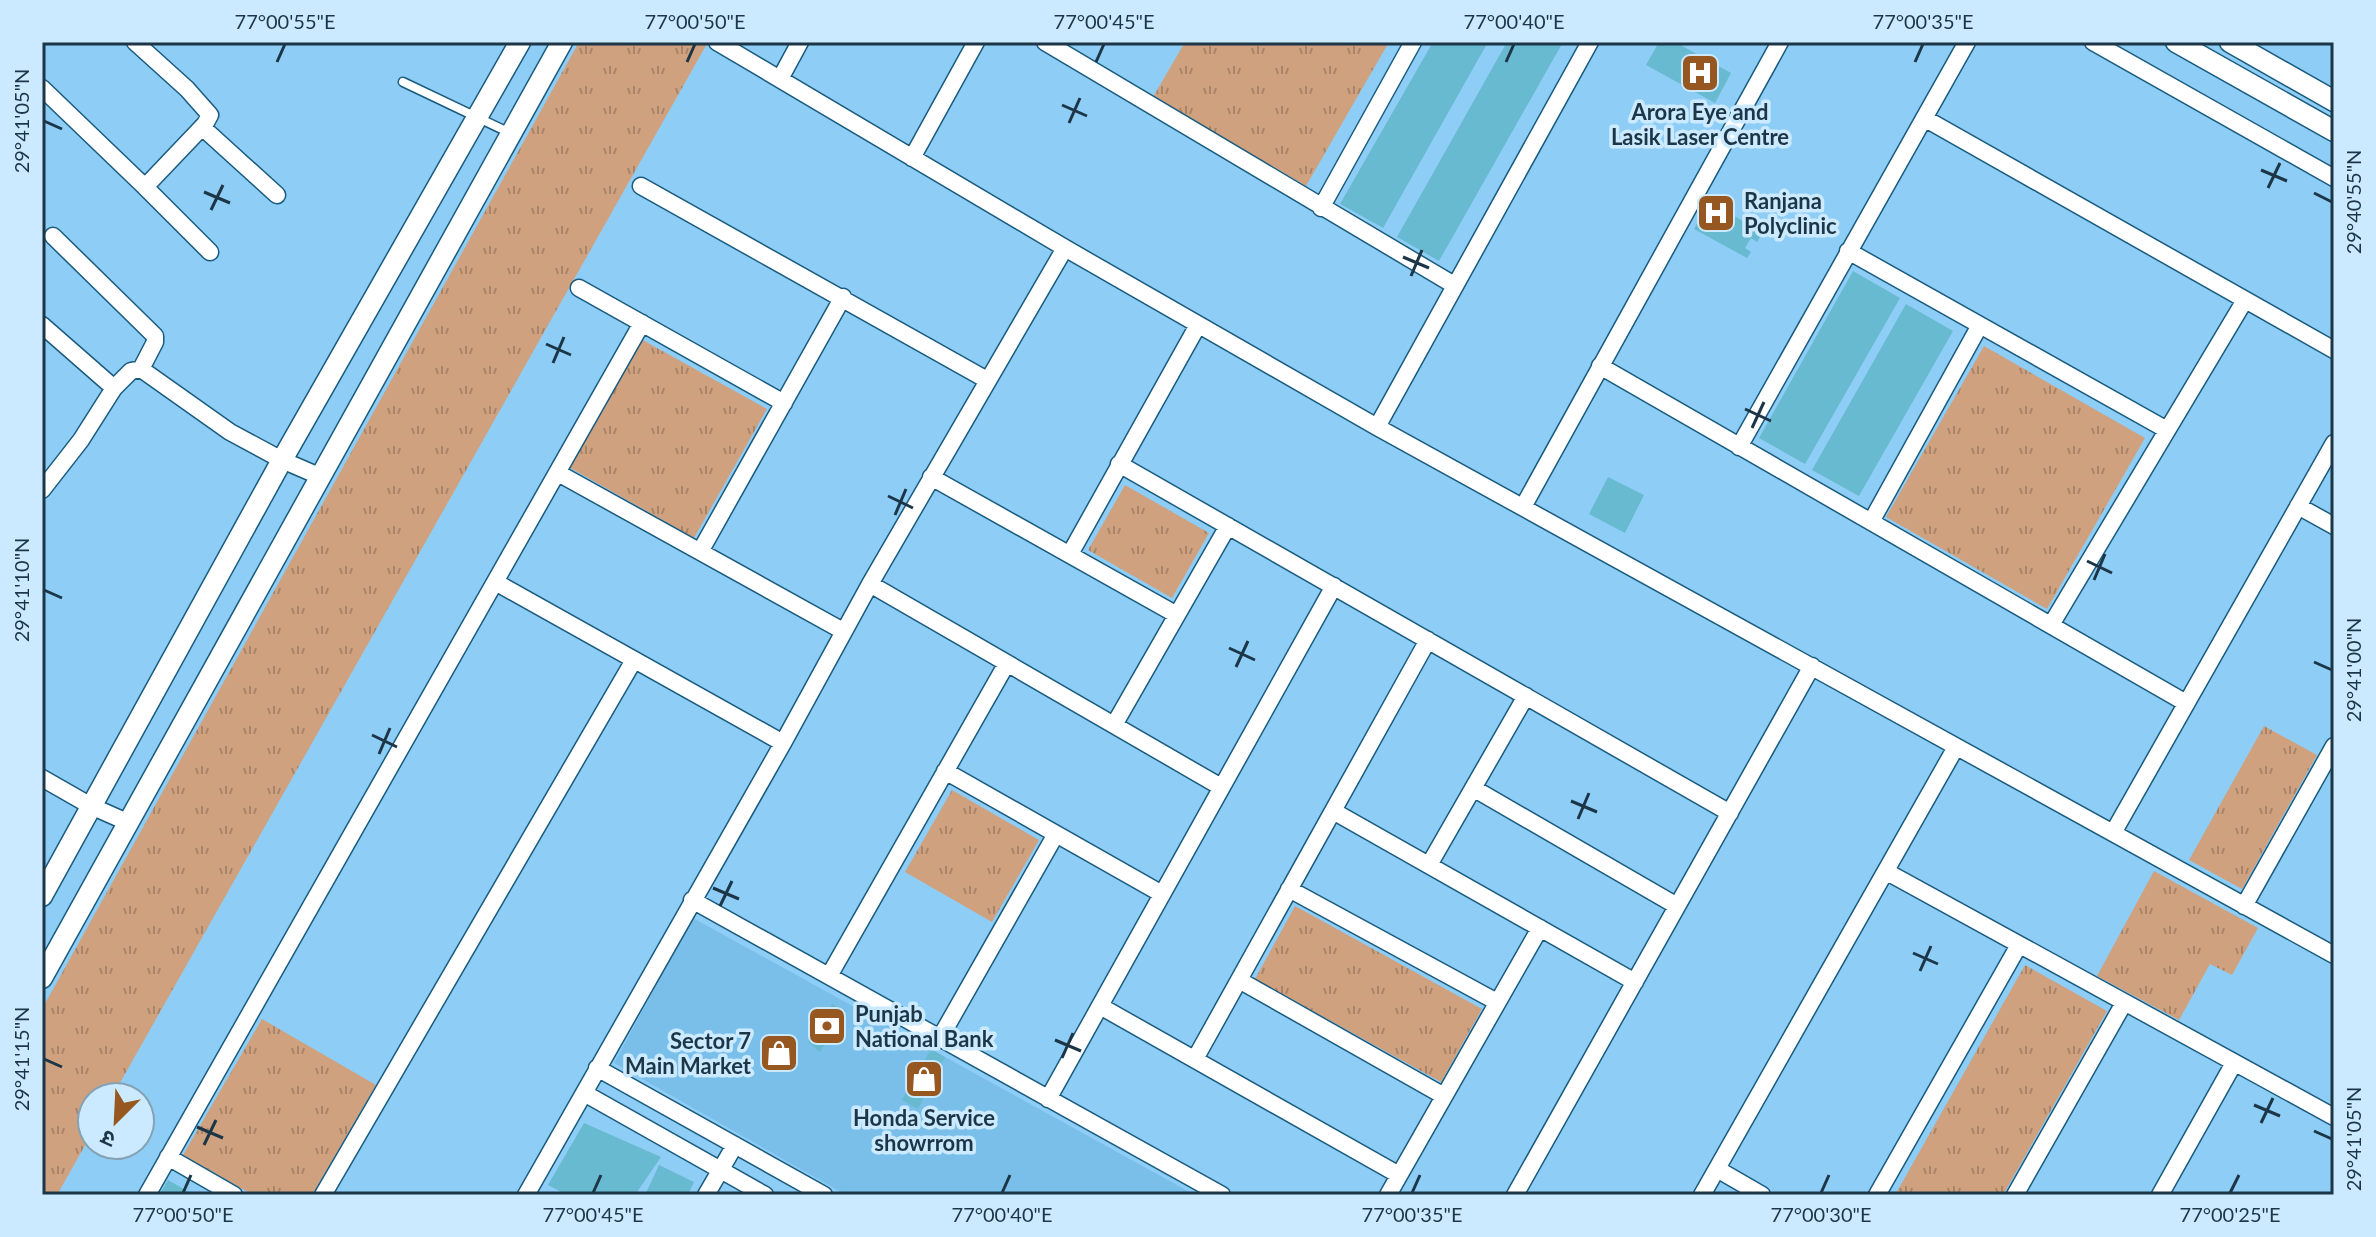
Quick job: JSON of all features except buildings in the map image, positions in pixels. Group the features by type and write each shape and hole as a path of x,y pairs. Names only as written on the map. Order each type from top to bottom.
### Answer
{"street":[{"path":"135,42 207,109 209,119 145,187"},
{"path":"42,896 282,460 520,42"},
{"path":"42,978 562,42"},
{"path":"717,42 1065,248 1377,427 2334,955"},
{"path":"780,79 800,42"},
{"path":"912,158 976,42"},
{"path":"1045,42 1454,285"},
{"path":"1321,208 1413,42"},
{"path":"1377,427 1590,42"},
{"path":"1523,507 1780,42"},
{"path":"1739,447 1967,42"},
{"path":"2093,42 2334,178"},
{"path":"2176,42 2334,131"},
{"path":"2230,42 2334,101"},
{"path":"42,88 210,252"},
{"path":"1924,118 2334,350"},
{"path":"202,127 277,195"},
{"path":"641,186 987,380"},
{"path":"53,236 155,336 141,369"},
{"path":"526,1195 783,743 843,631 1065,248"},
{"path":"1848,251 2167,430"},
{"path":"579,288 784,403"},
{"path":"701,550 843,297"},
{"path":"2051,625 2245,300"},
{"path":"147,1195 642,323"},
{"path":"42,325 114,388"},
{"path":"1070,554 1198,325"},
{"path":"1871,522 1980,325"},
{"path":"1600,366 2186,703"},
{"path":"42,490 48,471 101,411 114,388 131,371 141,369 230,432 319,476"},
{"path":"2113,833 2334,443"},
{"path":"1119,464 1730,813"},
{"path":"558,473 843,631"},
{"path":"931,477 1177,615"},
{"path":"2298,506 2334,526"},
{"path":"1114,725 1228,526"},
{"path":"497,583 783,743"},
{"path":"870,584 1221,787"},
{"path":"1048,1099 1334,586"},
{"path":"1195,1059 1428,640"},
{"path":"323,1195 634,660"},
{"path":"829,976 1007,663"},
{"path":"1515,1195 1812,666"},
{"path":"1429,865 1526,696"},
{"path":"2244,906 2334,746"},
{"path":"1702,1195 1956,747"},
{"path":"945,771 1162,894"},
{"path":"42,778 127,822"},
{"path":"1473,788 1677,906"},
{"path":"1333,811 1635,982"},
{"path":"940,1038 1056,834"},
{"path":"1887,872 2334,1117"},
{"path":"1289,889 1497,1002"},
{"path":"692,900 1222,1195"},
{"path":"1388,1195 1540,928"},
{"path":"1877,1195 2019,945"},
{"path":"1239,980 1444,1096"},
{"path":"2015,1195 2124,1003"},
{"path":"1100,1006 1399,1175"},
{"path":"2160,1195 2234,1063"},
{"path":"597,1068 824,1195"},
{"path":"584,1093 765,1195"},
{"path":"706,1195 735,1145"},
{"path":"168,1157 234,1195"},
{"path":"1717,1169 1762,1195"}],"lane":[{"path":"403,82 511,134"}],"shaded area":[{"name":"Sector 7 Main Market","path":"693,918 1195,1195 846,1195 614,1063"}],"green space":[{"path":"579,42 708,42 121,1081 76,1081 76,1161 57,1195 42,1195 42,1009"},
{"path":"1185,42 1389,42 1306,186 1153,97"},
{"path":"639,338 767,409 694,538 567,466"},
{"path":"1984,346 2145,438 2047,609 1886,517"},
{"path":"1125,485 1209,533 1172,598 1088,550"},
{"path":"2264,726 2317,755 2242,889 2189,860"},
{"path":"952,790 1039,840 992,922 905,872"},
{"path":"2154,871 2258,928 2232,975 2210,964 2179,1020 2097,976"},
{"path":"1295,906 1482,1009 1441,1082 1255,979"},
{"path":"2025,965 2107,1011 2003,1195 1895,1195"},
{"path":"262,1019 376,1085 312,1195 253,1195 183,1155"}],"place":[{"name":"Arora Eye and Lasik Laser Centre","path":"1700,73"},
{"name":"Ranjana Polyclinic","path":"1716,213"},
{"name":"Punjab National Bank","path":"827,1026"},
{"name":"Sector 7 Main Market","path":"779,1053"},
{"name":"Honda Service showrrom","path":"924,1079"}]}
